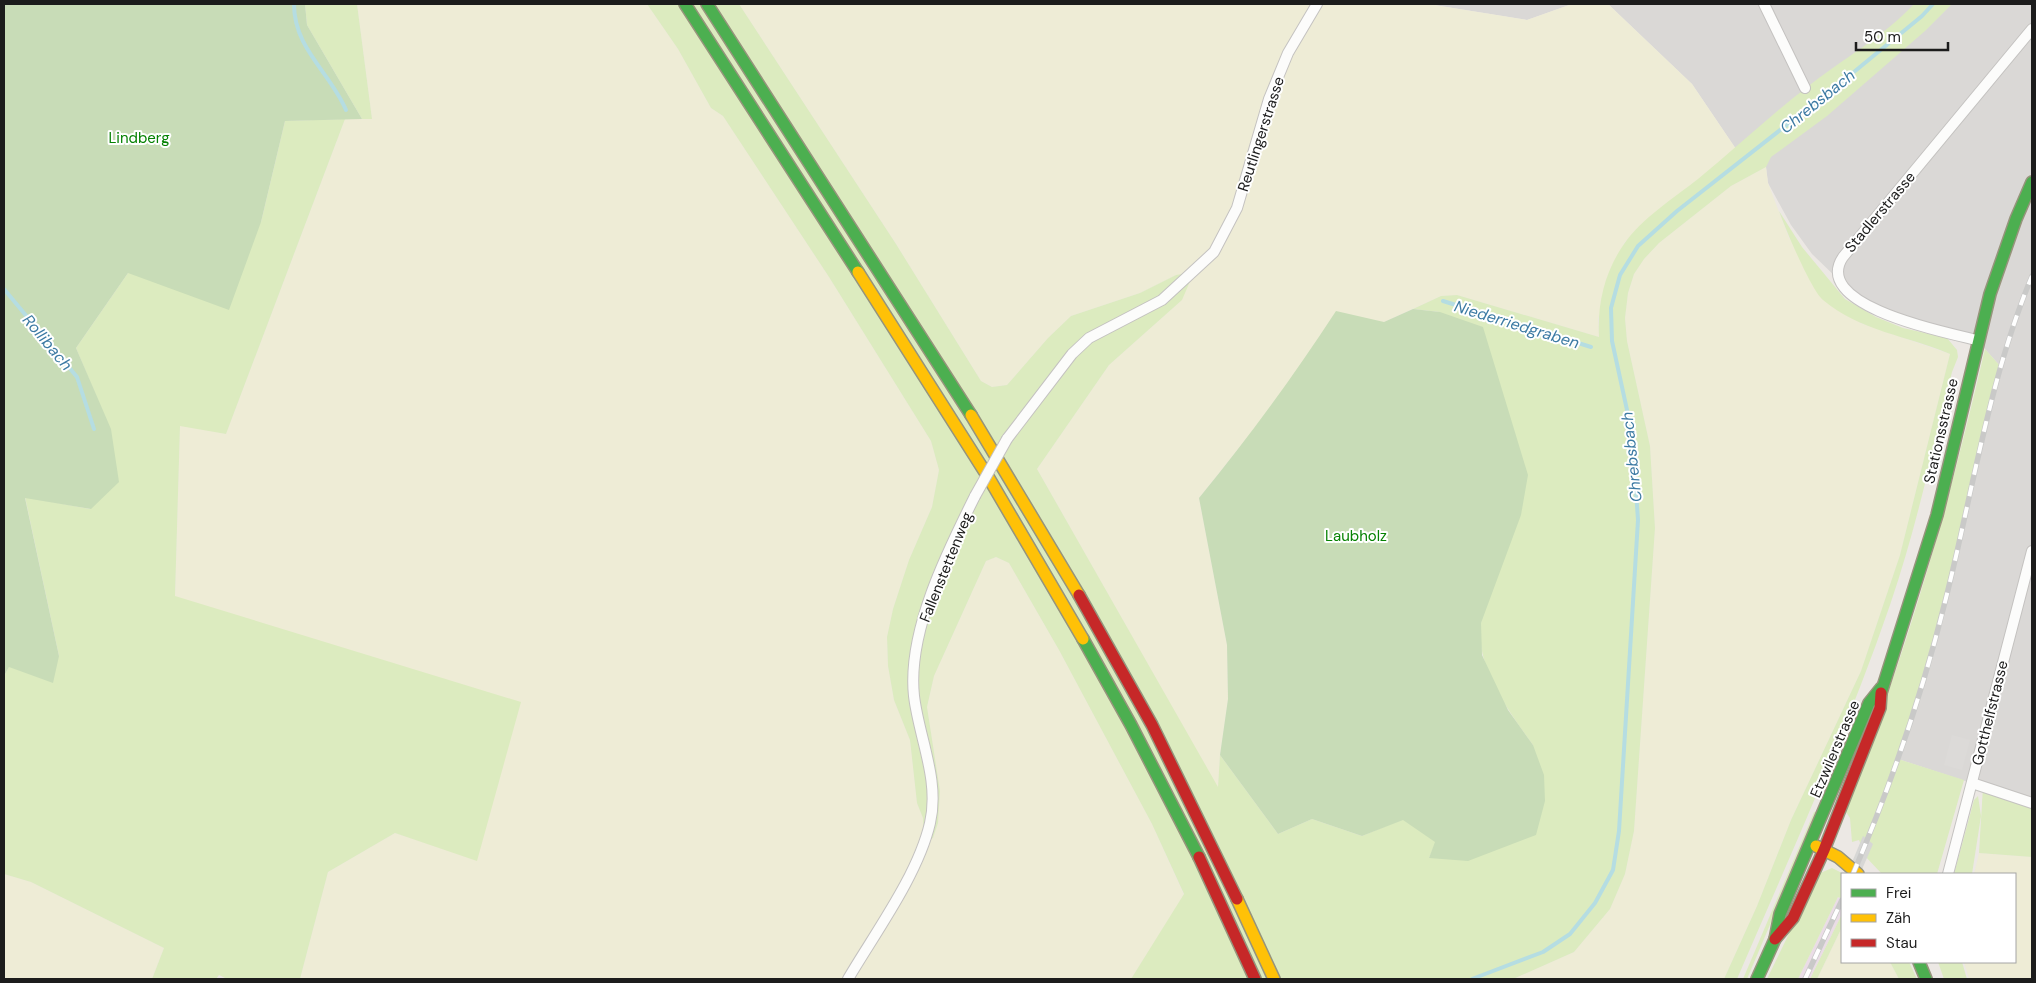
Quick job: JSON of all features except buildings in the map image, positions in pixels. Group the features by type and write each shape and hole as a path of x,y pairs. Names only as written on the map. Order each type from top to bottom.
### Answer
{"main road":[{"path":"685,4 914,359 1001,498 1074,622 1172,803 1255,979"},
{"path":"706,4 930,350 1088,611 1182,781 1241,904 1274,979"},
{"name":"Stationsstrasse","path":"1881,688 1920,570 1942,492 1977,340 2000,260 2032,182"},
{"name":"Etzwilerstrasse","path":"1757,979 1775,939 1780,914 1869,704 1881,688"},
{"name":"Etzwilerstrasse","path":"1775,939 1793,918 1824,850 1880,708 1881,688"},
{"path":"1810,843 1838,857 1857,873"},
{"path":"1919,963 1926,979"}],"street":[{"name":"Reutlingerstrasse","path":"1223,239 1237,208 1269,99 1288,53 1317,4"},
{"path":"1764,4 1805,88"},
{"name":"Stadlerstrasse","path":"1977,340 1921,327 1876,309 1844,289 1839,280 1838,269 1843,257 2032,29"},
{"name":"Fallenstettenweg","path":"848,979 917,860 930,822 933,804 932,786 914,697 915,658 921,628 934,591 959,528 975,496 1008,439 1072,354 1089,338 1162,300 1214,252 1223,239"},
{"name":"Gotthelfstrasse","path":"1948,873 2032,551"},
{"path":"1972,783 2032,803"}],"shaded area":[{"path":"357,4 647,4 678,49 711,108 723,116 829,277 931,441 939,470 932,507 909,560 893,609 887,637 888,666 894,700 910,740 917,803 923,818 924,843 933,838 938,823 940,791 927,707 934,676 986,561 996,557 1009,563 1059,650 1152,824 1184,895 1131,979 300,979 328,872 395,833 477,860 175,597 180,425 226,434 345,119 372,119"},
{"path":"739,4 1428,4 1527,20 1572,4 1608,4 1692,84 1736,149 1645,222 1624,243 1598,319 1599,337 1457,295 1441,296 1384,322 1294,376 1199,498 1227,645 1228,699 1220,755 1218,788 1037,469 1109,365 1182,300 1176,275 1140,293 1071,316 1048,338 1007,385 992,387 981,381 896,244"},
{"path":"1428,4 1572,4 1527,20"},
{"path":"1608,4 2032,4 2032,803 1898,759 1938,630 2001,367 1977,340 1884,313 1839,280 1812,254 1791,225 1768,183 1766,167 1736,149 1692,84"},
{"path":"1766,167 1768,183 1789,238 1860,323 1950,354 1900,555 1861,671 1791,820 1757,906 1724,979 1513,979 1574,952 1610,909 1625,874 1634,831 1655,528 1650,446 1627,341 1625,318 1628,293 1634,274 1644,259 1659,243 1731,186"},
{"path":"1952,735 1970,740 1962,770 1944,765"},
{"path":"1979,853 2032,857 2032,979 1969,979 1964,963 2016,963 2016,873 1974,873"},
{"path":"4,874 31,882 164,948 152,979 4,979"},
{"path":"1838,897 1841,898 1841,916 1810,979 1798,979"},
{"path":"1841,929 1841,963 1891,963 1899,979 1817,979"}],"green space":[{"name":"Lindberg","path":"4,4 305,4 307,25 362,119 285,121 261,222 229,310 128,273 76,348 111,429 119,482 91,509 25,498 59,656 53,683 9,667 4,676"},
{"path":"305,4 357,4 372,119 362,119 307,25"},
{"path":"647,4 739,4 896,244 981,381 992,387 1007,385 1048,338 1071,316 1140,293 1176,275 1194,272 1182,300 1109,365 1037,469 1218,787 1220,755 1278,834 1312,819 1362,836 1403,819 1436,842 1429,858 1533,745 1496,688 1488,672 1483,655 1480,639 1481,623 1489,597 1440,312 1413,309 1441,296 1457,295 1599,337 1599,312 1607,277 1617,254 1640,226 1712,168 1792,99 1875,38 1914,4 1952,4 1925,31 1827,116 1771,157 1766,167 1731,186 1659,243 1644,259 1634,274 1628,293 1625,318 1627,341 1650,446 1655,528 1634,831 1625,874 1610,909 1574,952 1513,979 1131,979 1184,894 1152,824 1059,650 1009,563 996,557 986,561 934,676 927,707 940,791 938,823 933,838 924,843 923,818 917,803 910,740 894,700 888,666 887,637 893,609 909,560 932,507 939,470 931,441 829,277 723,116 711,108 678,49"},
{"path":"345,119 226,434 180,426 175,596 521,702 477,861 395,833 328,872 300,979 227,979 219,975 216,979 152,979 164,948 31,882 4,874 4,676 9,667 59,656 25,497 90,509 110,429 76,348 128,273 261,222 285,121"},
{"path":"1779,211 1802,247 1845,299 1876,317 1903,328 1947,338 1957,350 1958,357 1952,372 1908,548 1873,653 1817,794 1737,979 1724,979 1757,906 1791,820 1861,671 1900,555 1950,354 1868,326 1837,310 1823,300 1805,272"},
{"name":"Laubholz","path":"1413,309 1440,312 1483,327 1528,475 1521,515 1481,623 1482,655 1508,710 1533,745 1544,775 1545,801 1536,835 1468,861 1429,858 1435,842 1403,820 1362,836 1312,819 1278,834 1220,755 1228,699 1227,645 1199,498 1270,406 1336,311 1384,322"},
{"path":"1985,349 2001,367 1938,630 1898,759 1964,780 1937,873 1881,873 1865,856 1859,840 1852,842 1850,818 1844,809 1887,697 1906,640 1941,524"},
{"path":"1983,787 2032,803 2032,857 1979,853"},
{"path":"1978,796 1981,816 1972,873 1954,873 1974,800"},
{"path":"1818,811 1747,979 1743,979 1814,812"},
{"path":"1832,868 1842,873 1841,898 1838,897 1798,979 1767,979 1818,874"},
{"path":"1841,916 1841,929 1817,979 1810,979"},
{"path":"1891,963 1909,963 1917,979 1899,979"},
{"path":"1938,963 1962,963 1967,979 1944,979"}],"pier":[{"path":"1863,836 1873,844 1860,873 1847,873"}],"waterway":[{"path":"294,4 296,20 306,47 339,96 346,110"},
{"name":"Chrebsbach","path":"1472,979 1543,952 1570,934 1595,903 1613,870 1619,831 1638,520 1632,433 1612,341 1611,308 1620,275 1638,246 1677,211 1849,76 1922,16 1933,4"},
{"name":"Rollibach","path":"4,289 77,377 94,429"},
{"name":"Niederriedgraben","path":"1443,301 1591,347"}],"railway":[{"path":"1853,873 1893,772 1927,668 1956,558 1993,395 2017,315 2032,276"},
{"path":"1805,979 1841,902"}],"traffic: fast":[{"path":"685,4 858,272"},
{"path":"707,4 971,415"},
{"path":"1881,693 1937,515 1990,294 2016,219 2032,182"},
{"path":"1083,639 1131,725 1199,857"},
{"path":"1757,979 1775,939 1780,914 1869,703 1881,688"},
{"path":"1919,963 1926,979"}],"traffic: slow":[{"path":"858,272 990,480 1083,639"},
{"path":"971,415 1079,595"},
{"path":"1816,846 1838,857 1857,873"},
{"path":"1237,899 1274,979"}],"traffic: jam":[{"path":"1079,595 1152,725 1237,899"},
{"path":"1775,939 1793,918 1824,850 1880,708 1881,693"},
{"path":"1199,857 1255,979"}]}
